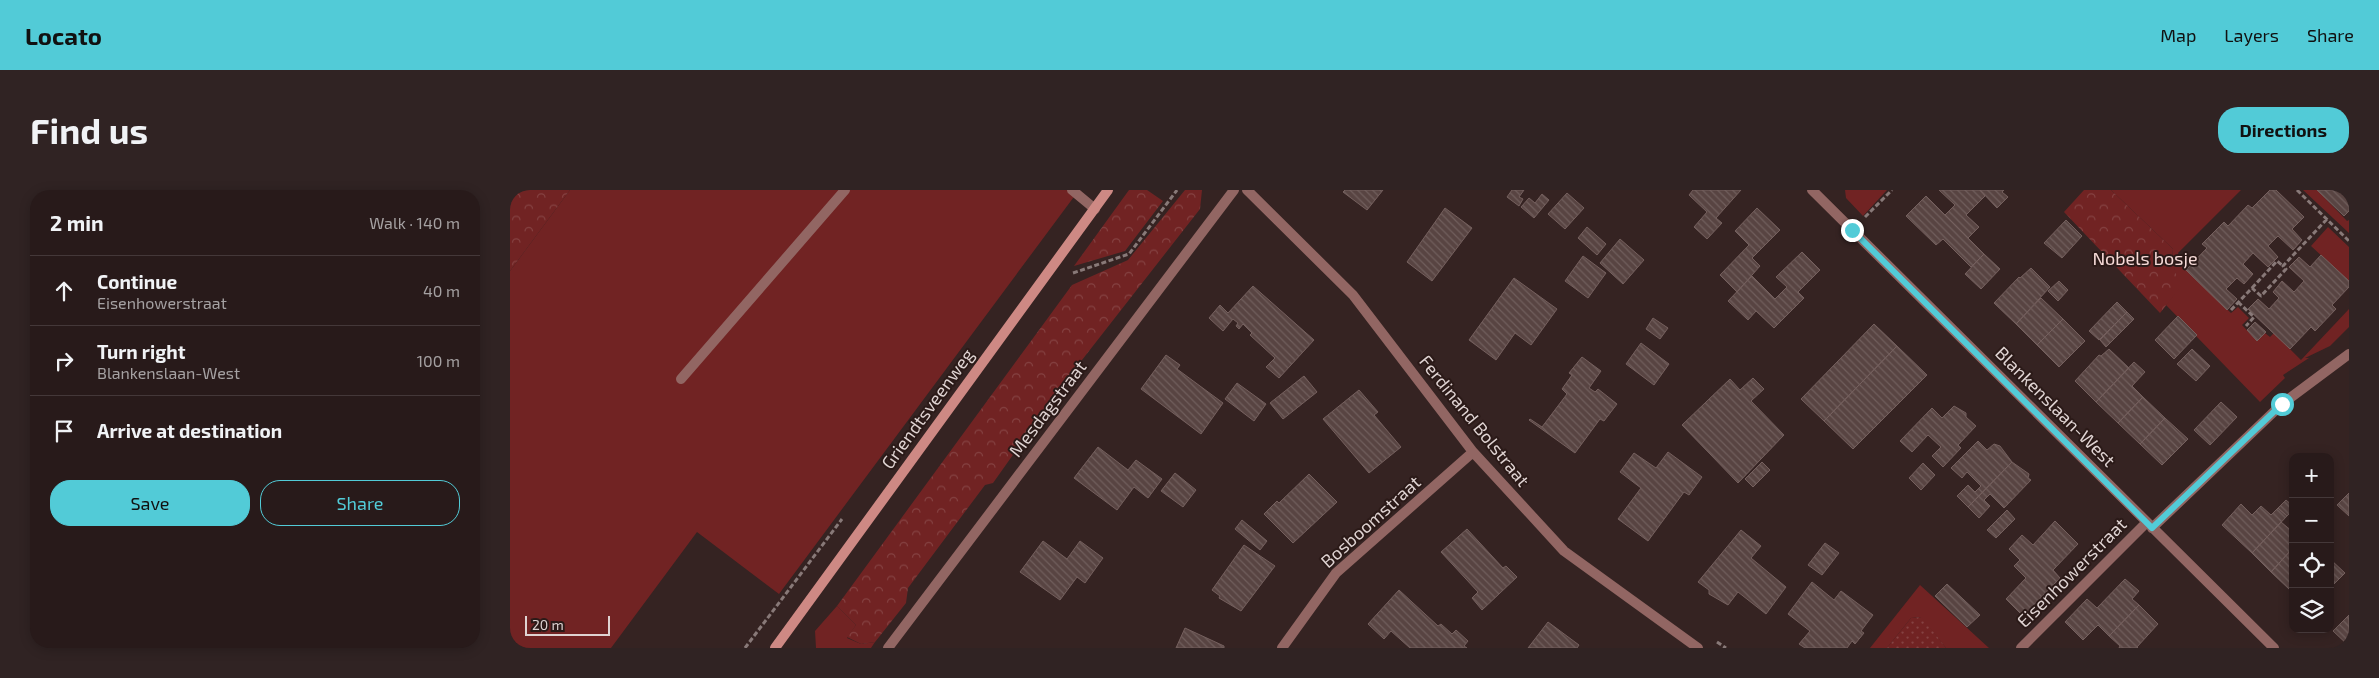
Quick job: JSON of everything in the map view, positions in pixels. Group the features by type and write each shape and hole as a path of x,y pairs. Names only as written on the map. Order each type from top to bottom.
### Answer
{"street":[{"path":"681,379 845,190"},
{"path":"1072,190 1095,209"},
{"name":"Griendtsveenweg","path":"779,647 1108,190"},
{"name":"Mesdagstraat","path":"888,648 1234,190"},
{"name":"Ferdinand Bolstraat","path":"1247,190 1354,295 1473,452 1564,551 1698,648"},
{"name":"Blankenslaan-West","path":"1812,190 2274,648"},
{"name":"Eisenhowerstraat","path":"2021,648 2150,525 2282,404 2349,354"},
{"name":"Bosboomstraat","path":"1282,648 1336,573 1473,452"}],"path":[{"path":"1072,274 1129,254 1177,190"},
{"path":"1852,230 1892,190"},
{"path":"2297,190 2349,241"},
{"path":"2283,266 2327,219"},
{"path":"2231,310 2238,302 2278,261 2286,269 2261,296 2252,288"},
{"path":"2238,302 2254,317 2246,326"},
{"path":"1710,636 1726,648"}],"green space":[{"path":"510,190 570,190 510,271"},
{"path":"570,190 1079,190 779,594 697,532 611,648 510,648 510,271"},
{"path":"1129,190 1147,190 1163,201 1125,251 1074,266"},
{"path":"1185,190 1202,190 1200,209 1064,383 993,483 985,485 908,588 906,603 875,642 861,644 847,637 856,625 837,606 1072,285 1128,260"},
{"path":"1845,190 1887,190 1863,216 1846,198"},
{"name":"Nobels bosje","path":"2084,190 2111,190 2173,249 2172,260 2180,288 2160,313 2064,212"},
{"path":"2111,190 2241,190 2178,253 2186,270 2231,313 2238,307 2249,318 2242,325 2257,341 2265,333 2270,337 2274,333 2301,360 2349,309 2349,327 2330,346 2305,358 2309,358 2283,375 2285,378 2260,402 2166,305 2179,288 2172,260 2173,249"},
{"path":"2303,190 2317,190 2347,221 2349,220 2349,233"},
{"path":"2328,227 2349,247 2349,281 2311,246"},
{"path":"1920,585 1989,648 1946,648 1921,617 1911,618 1887,648 1870,648"},
{"path":"837,606 856,625 847,638 861,644 875,642 871,648 816,648 815,631"},
{"path":"1922,617 1946,648 1887,648 1911,618"}],"building":[{"path":"1345,190 1383,190 1367,210 1343,192"},
{"path":"1512,190 1524,190 1519,197 1523,199 1519,206 1507,197"},
{"path":"1693,190 1741,190 1716,218 1722,223 1707,239 1694,227 1707,212 1689,195"},
{"path":"1939,190 1980,190 1985,196 1966,215 1979,227 1968,238 1945,215 1955,205"},
{"path":"1980,190 2004,190 2002,192 2008,197 1997,208"},
{"path":"2270,190 2276,190 2304,217 2292,229 2302,240 2293,250 2278,236 2268,246 2278,257 2268,267 2253,253 2243,264 2253,274 2244,284 2237,278 2226,289 2237,299 2227,310 2186,270 2207,248 2202,244 2224,222 2228,226 2248,205 2252,208"},
{"path":"2317,190 2349,190 2349,211 2344,216"},
{"path":"1567,193 1584,208 1565,229 1548,214"},
{"path":"1542,194 1549,200 1534,218 1521,207 1529,198 1535,203"},
{"path":"1926,196 1984,254 1971,267 1943,239 1936,245 1906,216"},
{"path":"1445,208 1472,228 1432,281 1407,262"},
{"path":"1757,208 1780,230 1752,258 1760,266 1737,292 1720,275 1749,245 1735,231"},
{"path":"2066,220 2082,236 2062,258 2044,243"},
{"path":"1587,227 1606,244 1597,255 1578,238"},
{"path":"1620,239 1644,260 1623,284 1600,263"},
{"path":"1802,252 1820,270 1798,292 1804,298 1774,328 1756,311 1748,320 1728,301 1752,276 1775,299 1787,287 1776,277"},
{"path":"1984,254 2000,269 1981,289 1965,274"},
{"path":"2321,255 2349,281 2349,287 2332,305 2336,309 2315,331 2311,327 2290,349 2248,309 2258,299 2269,309 2279,298 2273,292 2282,281 2294,292 2304,281 2289,267 2299,257 2310,267"},
{"path":"1583,256 1606,273 1588,298 1565,281"},
{"path":"2031,268 2050,287 2016,324 1994,303 2019,277"},
{"path":"1514,278 1557,309 1531,345 1515,333 1496,360 1469,340"},
{"path":"2059,281 2068,290 2058,301 2048,291"},
{"path":"1253,286 1314,340 1279,378 1266,367 1275,358 1250,335 1252,333 1243,324 1239,329 1236,326 1238,323 1233,319 1223,331 1209,318 1220,305 1228,313"},
{"path":"2041,298 2063,319 2037,345 2016,324"},
{"path":"2117,302 2127,312 2099,340 2089,331"},
{"path":"2127,312 2134,319 2106,347 2100,340"},
{"path":"2178,316 2197,335 2174,359 2155,340"},
{"path":"1653,318 1668,328 1660,339 1646,329"},
{"path":"2063,319 2085,341 2059,367 2037,345"},
{"path":"2255,322 2266,332 2257,341 2247,330"},
{"path":"1874,324 1897,346 1824,421 1801,399"},
{"path":"1641,343 1669,364 1654,385 1626,364"},
{"path":"1897,346 1927,375 1853,449 1824,421"},
{"path":"2109,349 2129,368 2096,402 2075,381 2099,355 2101,356"},
{"path":"2192,349 2210,366 2196,381 2177,364"},
{"path":"1166,355 1180,365 1177,369 1223,403 1201,434 1141,389"},
{"path":"1582,357 1601,371 1589,388 1595,392 1598,389 1617,404 1604,421 1600,419 1575,453 1529,420 1542,427 1567,394 1562,389 1572,375 1569,373"},
{"path":"2134,362 2145,372 2132,386 2143,397 2118,423 2096,402"},
{"path":"1304,376 1317,392 1283,419 1270,403"},
{"path":"1753,378 1764,389 1751,401 1784,435 1738,483 1682,425 1730,379 1740,390"},
{"path":"1237,383 1266,404 1254,421 1225,399"},
{"path":"1359,390 1378,412 1374,415 1401,447 1369,473 1323,419"},
{"path":"2143,397 2165,418 2140,444 2118,423"},
{"path":"2221,402 2237,417 2210,445 2194,430"},
{"path":"1954,406 1966,413 1966,417 1976,426 1958,445 1961,448 1943,467 1932,456 1941,447 1928,435 1912,452 1900,441 1932,408 1942,418"},
{"path":"2165,418 2188,439 2162,465 2140,444"},
{"path":"1978,441 1987,450 1994,444 2000,446 2012,462 1968,507 1957,496 1968,485 1975,492 1981,486 1967,472 1962,478 1951,468"},
{"path":"1098,447 1128,470 1136,460 1162,479 1148,498 1134,487 1117,510 1074,478"},
{"path":"1668,452 1702,477 1689,495 1684,492 1648,541 1618,519 1641,488 1620,472 1634,453 1656,468"},
{"path":"1762,462 1770,470 1753,487 1745,479"},
{"path":"2012,462 2029,474 2028,478 2031,480 2004,508 1990,494 1984,500 1990,506 1979,518 1968,507"},
{"path":"1923,463 1935,475 1921,490 1909,478"},
{"path":"1175,473 1196,490 1183,507 1161,491"},
{"path":"1309,474 1337,502 1293,543 1264,514 1277,501 1279,503"},
{"path":"2349,493 2349,516 2337,505"},
{"path":"2286,500 2289,503 2289,514 2287,516 2278,508"},
{"path":"2241,504 2252,515 2261,506 2271,515 2278,508 2287,516 2252,553 2222,525"},
{"path":"2007,510 2015,519 1996,538 1987,530"},
{"path":"1242,520 1267,541 1260,550 1235,529"},
{"path":"2055,521 2078,544 2053,570 2060,578 2023,616 2006,599 2026,578 2014,566 2020,560 2009,549 2022,535 2033,545"},
{"path":"2281,522 2289,529 2289,552 2271,572 2252,553"},
{"path":"1467,529 1503,568 1506,566 1517,577 1482,610 1472,598 1478,592 1441,552"},
{"path":"1741,530 1761,546 1751,558 1786,587 1766,614 1738,592 1728,605 1709,594 1709,590 1698,582"},
{"path":"1043,541 1067,559 1080,541 1103,558 1085,583 1077,577 1060,600 1020,572"},
{"path":"1825,543 1839,553 1822,575 1808,565"},
{"path":"1244,545 1275,566 1241,611 1219,598 1220,596 1212,590"},
{"path":"2289,552 2289,589 2271,572"},
{"path":"2334,563 2345,573 2334,584"},
{"path":"2125,579 2139,591 2132,599 2139,605 2109,636 2098,625 2083,640 2065,622 2087,599 2097,608"},
{"path":"1812,582 1834,600 1841,591 1873,615 1861,631 1864,633 1855,644 1852,641 1847,648 1805,648 1799,644 1810,631 1788,614"},
{"path":"1947,584 1980,615 1967,627 1935,596"},
{"path":"1399,590 1438,626 1441,624 1452,634 1456,630 1468,641 1464,646 1467,648 1410,648 1391,631 1384,639 1368,624"},
{"path":"2139,605 2158,624 2138,648 2119,648 2120,646 2109,636"},
{"path":"2349,615 2349,646 2334,632"},
{"path":"1548,622 1579,645 1577,648 1528,648"},
{"path":"1185,628 1224,646 1224,648 1176,648"}],"route":[{"path":"1852,230 2152,528 2282,404"}]}
